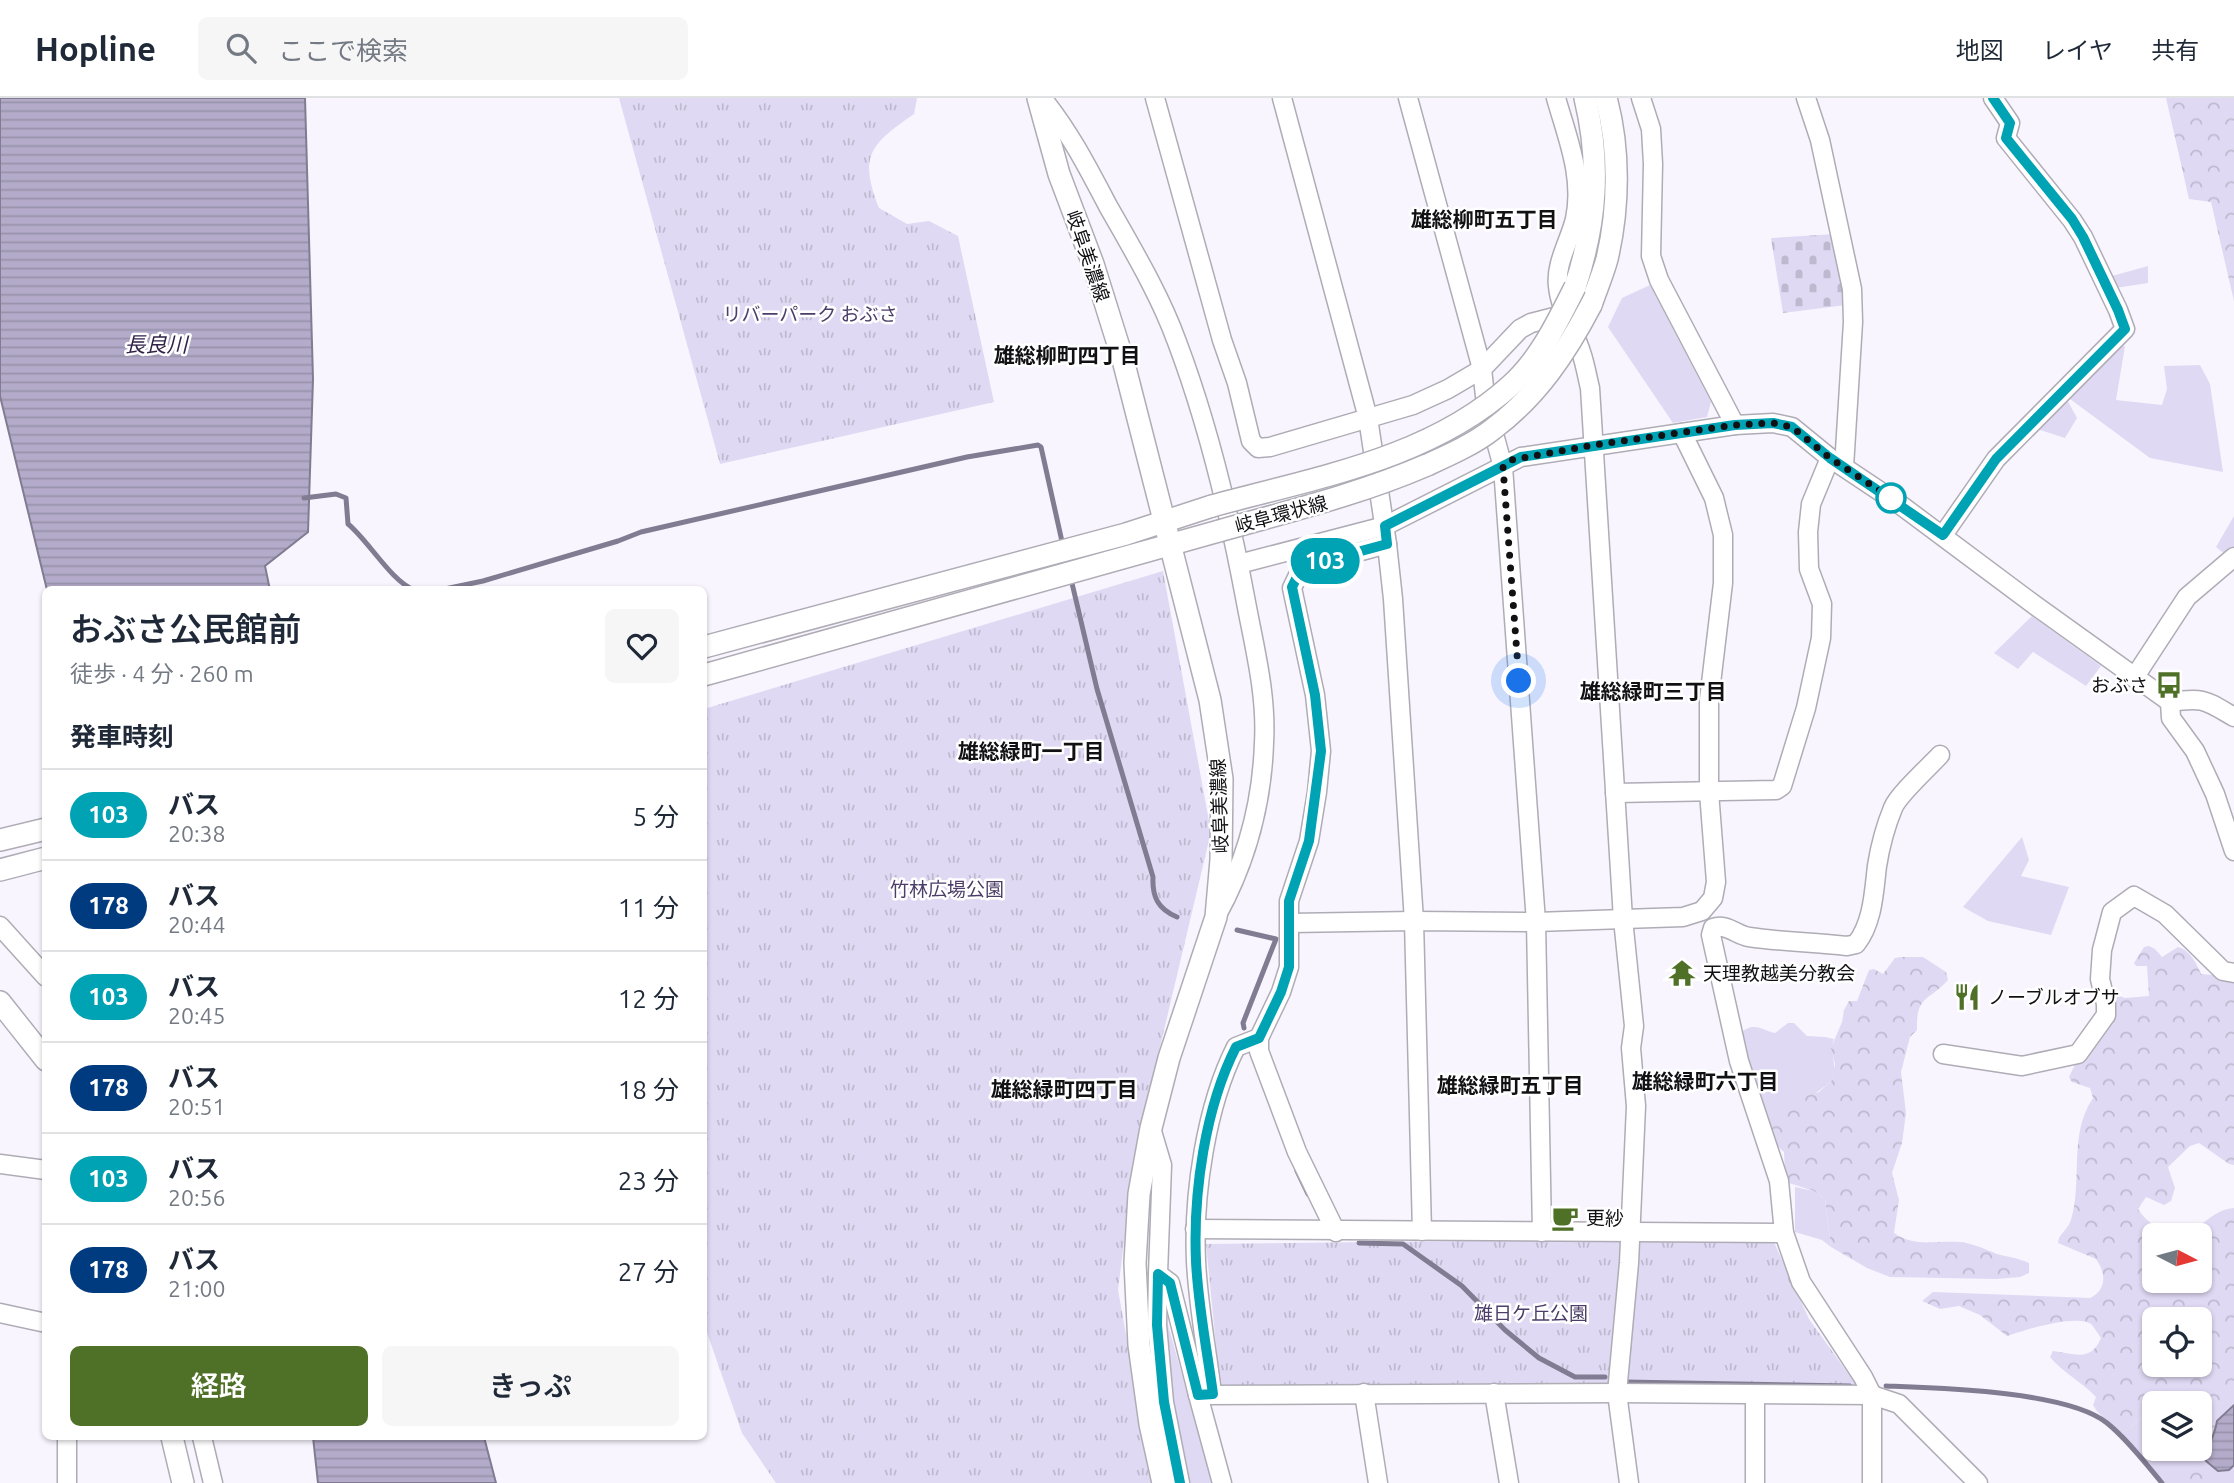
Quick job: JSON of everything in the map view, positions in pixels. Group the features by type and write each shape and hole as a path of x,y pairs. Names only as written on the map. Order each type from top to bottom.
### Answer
{"main road":[{"name":"岐阜美濃線","path":"1040,98 1059,174 1093,264 1123,360 1172,545 1209,700 1222,779 1221,860 1216,917 1169,1058 1151,1128 1139,1194 1135,1263 1139,1345 1150,1424 1163,1483"},
{"name":"岐阜環状線","path":"707,674 1354,494 1447,456 1492,430 1528,398 1556,366 1591,305 1607,259 1614,211 1616,166 1612,109 1606,98"},
{"name":"岐阜環状線","path":"707,646 1126,534 1165,520 1400,452 1477,413 1513,383 1536,355 1557,323 1575,287 1587,250 1594,210 1595,160 1585,102"},
{"path":"0,841 42,830"},
{"path":"0,870 42,859"},
{"path":"0,1002 42,1055"},
{"path":"173,1440 183,1483"}],"street":[{"path":"1040,98 1064,126 1142,267 1177,340 1201,414 1239,564 1263,690 1264,743 1253,827 1231,888 1216,917"},
{"path":"1155,98 1222,340 1237,383 1251,441 1258,449 1413,405 1482,369 1520,329 1531,323 1566,314"},
{"path":"1282,98 1368,418 1386,535 1393,599 1414,921 1422,1231"},
{"path":"1408,98 1482,369 1486,405 1503,467 1536,922 1542,1232"},
{"path":"1556,98 1576,166 1578,190 1575,218 1557,285 1581,352 1590,388 1623,919 1634,1026 1631,1048 1636,1106 1629,1263 1617,1392 1629,1483"},
{"path":"1641,98 1651,129 1651,256 1659,280 1735,425"},
{"path":"1615,793 1776,790 1782,786 1806,708 1821,638 1822,604 1809,569 1808,532 1811,504 1837,462 1853,322 1852,289 1820,140 1806,98"},
{"path":"1943,535 1996,459 2125,329 2083,237 2072,219 2006,138 2010,123 1993,98"},
{"path":"1336,1232 1297,1152 1259,1051 1259,1038 1281,992 1289,967 1289,901 1309,841 1321,751 1315,695 1292,587 1302,567 1386,535 1511,460 1735,425 1773,423 1792,427 1837,462 1943,535 2134,678 2171,702 2195,699 2208,702 2234,717"},
{"path":"1290,923 1536,922 1683,917 1702,911 1713,898 1716,882 1709,792 1709,700 1723,583 1723,535 1714,498 1682,433"},
{"path":"1239,564 1386,535"},
{"path":"2134,678 2187,597 2234,557"},
{"path":"2171,702 2171,718 2195,751 2215,794 2234,851"},
{"path":"1872,1483 1872,1395 1801,1282 1784,1233 1779,1181 1739,1061 1711,935 1713,928 1726,927 1746,937 1847,946 1856,944 1868,922 1877,865 1894,804 1940,755"},
{"path":"2215,794 2234,811"},
{"path":"1943,1054 2022,1066 2078,1054 2106,1015 2100,979 2102,950 2112,912 2134,896 2165,914 2223,971 2234,973"},
{"path":"0,926 42,973"},
{"path":"1205,1394 1195,1229 1204,1152 1213,1107 1227,1065 1236,1047 1259,1038"},
{"path":"1151,1128 1162,1165 1157,1325 1164,1402 1180,1483"},
{"path":"0,1164 42,1169"},
{"path":"1195,1229 1784,1233"},
{"path":"1158,1274 1170,1283 1205,1394 1222,1483"},
{"path":"0,1313 42,1322"},
{"path":"1205,1394 1617,1392 1872,1395 1899,1404 1978,1483"},
{"path":"1364,1393 1378,1483"},
{"path":"1494,1393 1509,1483"},
{"path":"1755,1395 1755,1483"},
{"path":"67,1440 67,1483"},
{"path":"203,1440 213,1483"}],"green space":[{"name":"リバーパーク おぶさ","path":"619,98 917,98 914,114 887,134 873,152 870,175 873,190 879,208 907,224 929,221 958,236 994,402 720,464"},
{"path":"2166,98 2234,98 2234,301 2211,202 2189,199"},
{"path":"1835,234 1846,305 1783,313 1771,238"},
{"path":"2148,266 2148,283 2115,288 2112,276"},
{"path":"1650,285 1711,402 1707,417 1673,423 1608,327 1622,298"},
{"path":"2112,346 2125,346 2116,400 2162,405 2167,389 2164,366 2200,365 2210,384 2223,472 2150,458 2070,399 2086,374"},
{"path":"2065,396 2077,418 2065,438 2034,428"},
{"path":"2234,516 2234,547 2227,556 2216,547"},
{"name":"竹林広場公園","path":"1163,571 1211,832 1136,1148 1118,1290 1153,1483 776,1483 742,1433 707,1333 707,708"},
{"path":"2032,616 2101,666 2086,686 2033,652 2018,669 1994,653"},
{"path":"2022,837 2029,860 2021,876 2069,887 2051,935 1988,921 1963,907"},
{"path":"2144,947 2155,949 2162,957 2178,947 2190,954 2201,974 2234,977 2234,1165 2199,1143 2190,1146 2168,1167 2175,1188 2171,1201 2164,1205 2146,1197 2138,1209 2151,1223 2142,1223 2142,1293 2212,1293 2212,1223 2203,1223 2220,1212 2234,1208 2234,1405 2217,1421 2215,1436 2212,1435 2212,1391 2142,1391 2142,1417 2121,1433 2102,1416 2093,1405 2096,1397 2050,1357 2053,1351 2081,1355 2092,1351 2101,1338 2091,1324 2084,1321 2062,1322 2007,1336 1980,1315 1959,1306 1940,1309 1922,1301 1933,1292 2090,1298 2100,1290 2103,1275 2096,1259 2058,1243 2071,1220 2076,1189 2078,1142 2085,1112 2093,1098 2090,1088 2072,1082 2069,1077 2108,996 2149,996 2147,966 2136,966 2134,963"},
{"path":"1923,957 1946,972 1948,980 1921,1005 1917,1030 1910,1037 1901,1072 1906,1113 1902,1143 1892,1173 1899,1200 1894,1233 1918,1242 1959,1242 1978,1246 2029,1263 2029,1273 2020,1277 1890,1277 1867,1268 1831,1247 1825,1199 1814,1191 1789,1183 1785,1173 1784,1152 1768,1132 1768,1115 1793,1100 1819,1092 1832,1080 1835,1064 1831,1048 1849,1001 1857,1001 1869,970 1874,969 1883,974 1895,958"},
{"path":"1788,1023 1794,1023 1807,1036 1834,1039 1833,1077 1814,1094 1766,1123 1739,1034 1753,1027 1775,1033"},
{"path":"1795,1187 1814,1191 1825,1199 1831,1247 1822,1240 1795,1232"},
{"name":"雄日ケ丘公園","path":"1773,1240 1809,1319 1857,1386 1220,1386 1206,1244"},
{"path":"1167,1321 1212,1483 1173,1483 1152,1378 1167,1334"},
{"path":"2234,1405 2234,1483 2165,1483 2146,1461 2212,1461 2212,1428"},
{"path":"2142,1417 2142,1457 2121,1433"},
{"path":"2191,1464 2209,1468 2211,1474 2208,1483 2186,1483"}],"water":[{"name":"長良川","path":"0,98 305,98 313,379 308,532 265,566 269,586 46,586 0,396"},
{"path":"2234,1405 2234,1465 2229,1470 2218,1471 2206,1461 2212,1461 2212,1438 2217,1421"},
{"path":"313,1440 485,1440 496,1483 318,1483"}],"waterway":[{"path":"459,586 641,532 967,457 1038,445 1041,447 1063,546"},
{"path":"304,498 336,494 346,498 348,524 407,586"},
{"path":"1071,579 1097,689 1153,877 1155,896 1165,910 1177,917"},
{"path":"1237,930 1276,939 1243,1023 1244,1028"},
{"path":"1297,1171 1308,1194"},
{"path":"1359,1243 1403,1244 1462,1286 1505,1330 1539,1358 1575,1377 1605,1377"},
{"path":"1625,1382 1850,1386"},
{"path":"1886,1386 2001,1393 2063,1404 2088,1412 2115,1430 2162,1483"}],"bus line":[{"name":"103","path":"1180,1483 1164,1402 1157,1325 1158,1274 1170,1283 1198,1395 1213,1394 1196,1264 1195,1229 1204,1152 1213,1107 1227,1065 1236,1047 1259,1038 1281,992 1289,967 1289,901 1309,841 1317,792 1321,751 1315,695 1292,587 1302,567 1387,544 1385,526 1503,467 1511,460 1735,425 1773,423 1792,427 1830,458 1943,535 1996,459 2125,329 2083,237 2072,219 2006,138 2010,123 1993,98"}],"place":[{"name":"おぶさ","path":"2169,685"},
{"name":"天理教越美分教会","path":"1682,973"},
{"name":"ノーブルオブサ","path":"1967,997"},
{"name":"更紗","path":"1565,1218"}],"district":[{"name":"雄総柳町五丁目","path":"1484,219"},
{"name":"雄総柳町四丁目","path":"1067,355"},
{"name":"雄総緑町三丁目","path":"1653,691"},
{"name":"雄総緑町一丁目","path":"1031,751"},
{"name":"雄総緑町六丁目","path":"1705,1081"},
{"name":"雄総緑町五丁目","path":"1510,1085"},
{"name":"雄総緑町四丁目","path":"1064,1089"}],"route":[{"path":"1519,681 1503,467 1511,460 1735,425 1773,423 1792,427 1830,458 1891,498"}]}
